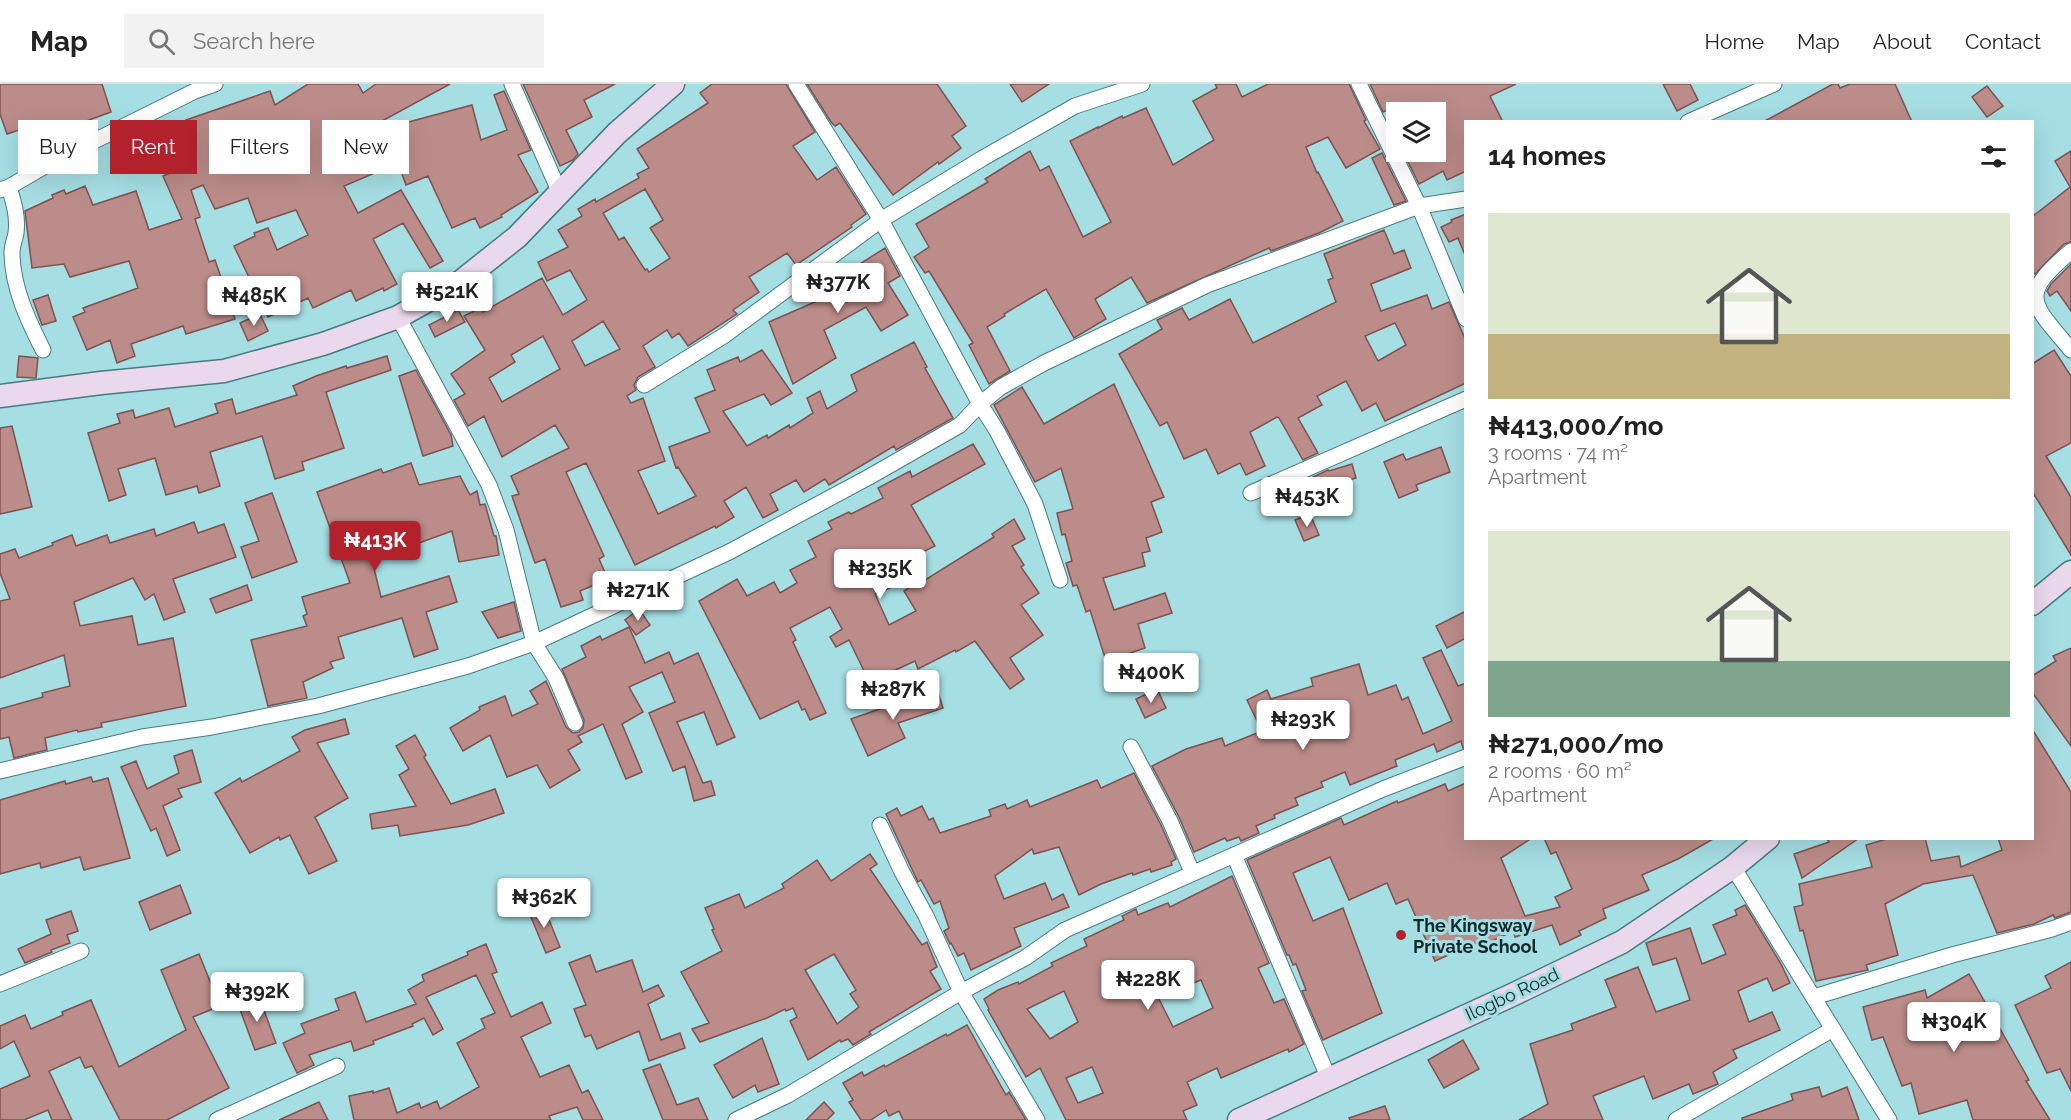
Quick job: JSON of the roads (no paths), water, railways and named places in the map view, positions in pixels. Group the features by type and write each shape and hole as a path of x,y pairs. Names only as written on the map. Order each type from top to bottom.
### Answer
{"main road":[{"path":"0,396 100,383 224,371 323,344 398,317 459,283 517,237 618,133 673,84"},
{"path":"2034,602 2071,572"},
{"name":"Ilogbo Road","path":"1239,1120 1622,942 1733,867 1766,840"}],"street":[{"path":"43,350 22,308 12,251 16,233 16,213 5,189 52,162 215,84"},
{"path":"512,84 560,193"},
{"path":"796,84 881,220 1035,504 1060,580"},
{"path":"644,385 725,335 881,220 983,158 1075,106 1142,84"},
{"path":"1359,84 1419,206 1464,314"},
{"path":"1693,120 1774,84"},
{"path":"0,771 142,737 212,727 318,705 468,666 534,643 729,552 960,425 980,404 1001,387 1044,363 1207,285 1419,206 1464,199"},
{"path":"2071,251 2047,272 2036,290 2036,304 2071,350"},
{"path":"398,317 489,485 506,530 534,643 556,678 575,723"},
{"path":"1251,493 1464,400"},
{"path":"1131,747 1170,821 1192,872"},
{"path":"736,1120 788,1095 961,992 1024,958 1065,930 1383,789 1464,758"},
{"path":"880,825 961,992 1037,1120"},
{"path":"1234,855 1329,1079"},
{"path":"1733,867 1889,1120"},
{"path":"1814,997 2071,922"},
{"path":"0,984 81,951"},
{"path":"1676,1120 1833,1029"},
{"path":"217,1120 337,1066"}],"place":[{"name":"The Kingsway Private School","path":"1401,935"}]}
